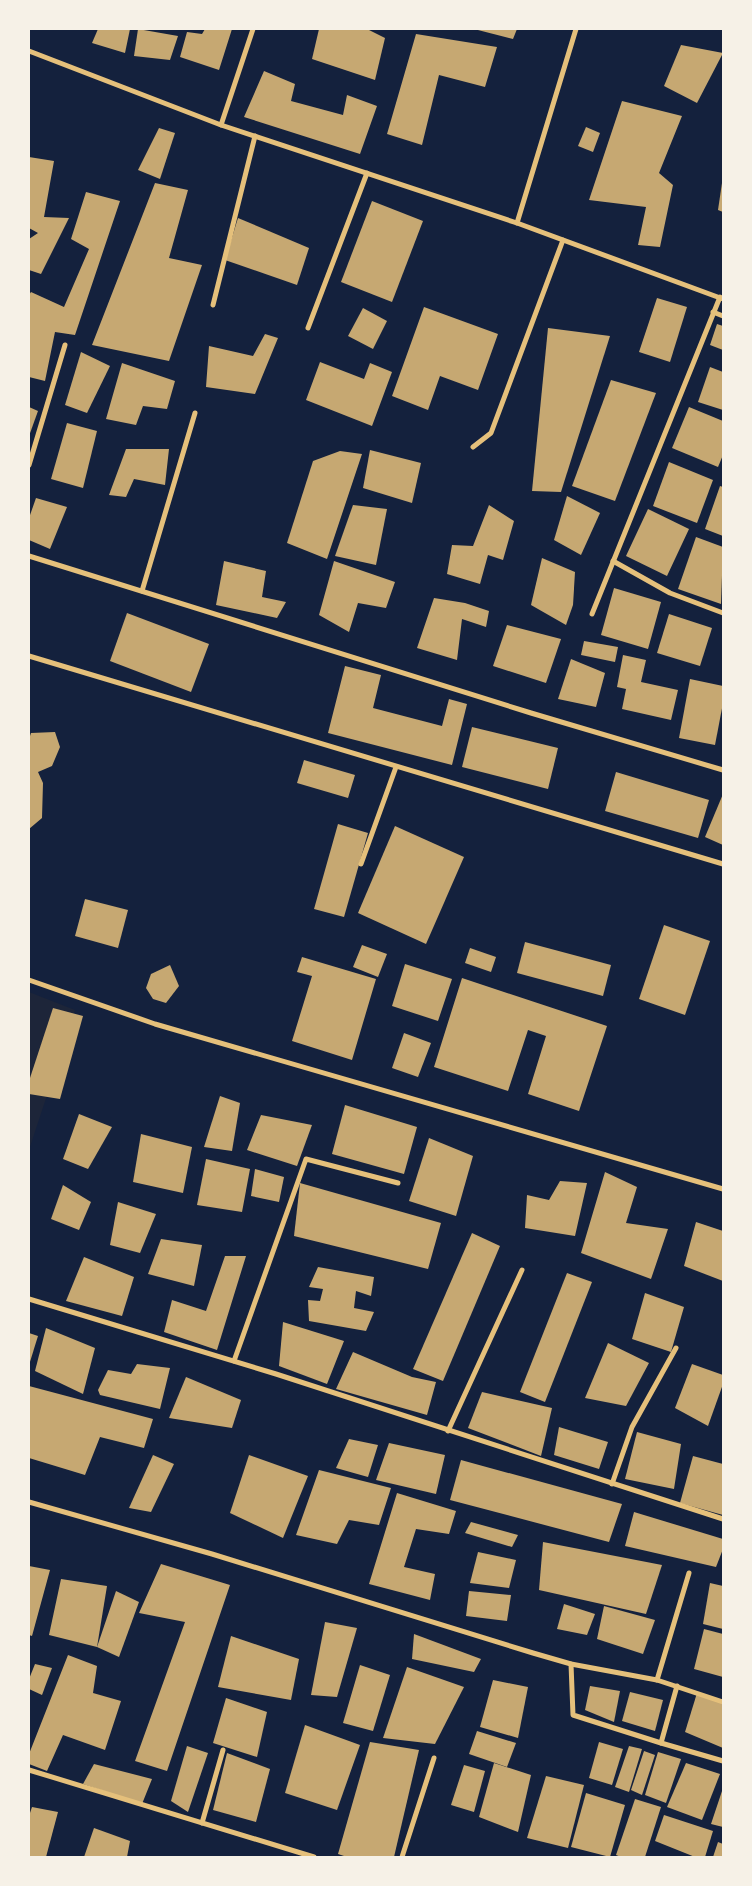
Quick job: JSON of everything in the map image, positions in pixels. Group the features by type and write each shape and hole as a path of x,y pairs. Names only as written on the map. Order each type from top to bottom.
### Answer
{"street":[{"path":"221,125 254,29"},
{"path":"518,223 576,29"},
{"path":"29,51 221,125 518,223 721,298 713,312 592,614"},
{"path":"213,305 255,136"},
{"path":"308,328 367,173"},
{"path":"473,446 491,433 563,240"},
{"path":"713,312 723,316"},
{"path":"29,465 65,345"},
{"path":"142,591 194,412"},
{"path":"29,556 521,710 723,770"},
{"path":"613,561 670,592 723,614"},
{"path":"29,656 723,864"},
{"path":"361,864 396,767"},
{"path":"29,980 155,1024 723,1189"},
{"path":"234,1361 306,1159 398,1183"},
{"path":"448,1431 522,1270"},
{"path":"29,1299 234,1361 723,1519"},
{"path":"612,1484 632,1426 676,1348"},
{"path":"29,1502 212,1554 571,1664 657,1680 723,1702"},
{"path":"657,1680 689,1573"},
{"path":"571,1664 573,1715 723,1761"},
{"path":"661,1743 677,1686"},
{"path":"202,1823 223,1750"},
{"path":"402,1857 434,1758"},
{"path":"29,1770 314,1857"}],"shaded area":[{"path":"29,992 75,1010 29,1150"}],"building":[{"path":"98,29 130,29 125,53 92,43"},
{"path":"138,29 178,36 170,60 134,56"},
{"path":"205,29 232,29 219,70 180,57 187,32 202,34"},
{"path":"319,29 367,29 385,38 375,80 312,59"},
{"path":"474,29 517,29 513,39"},
{"path":"416,34 497,47 485,87 439,75 422,145 387,134"},
{"path":"681,45 723,53 697,103 664,86"},
{"path":"264,71 295,84 291,101 343,115 347,95 377,106 360,154 244,117"},
{"path":"622,101 682,116 659,173 673,185 660,247 638,245 646,207 589,200"},
{"path":"586,127 600,133 593,152 578,146"},
{"path":"159,128 175,133 160,179 138,170"},
{"path":"29,157 54,161 44,217 69,218 41,274 29,270 29,239 38,233 29,228"},
{"path":"155,183 188,190 169,258 202,265 169,361 92,345"},
{"path":"723,183 723,212 718,210"},
{"path":"86,192 120,201 75,335 55,332 45,381 29,377 29,295 31,292 64,307 89,249 71,239"},
{"path":"372,201 423,221 392,302 341,282"},
{"path":"238,218 309,248 297,285 225,260"},
{"path":"657,298 687,307 670,362 639,352"},
{"path":"424,307 498,334 478,390 440,376 428,410 392,396"},
{"path":"363,308 387,321 373,349 348,336"},
{"path":"717,324 723,326 723,350 710,345"},
{"path":"548,328 610,336 561,492 532,491"},
{"path":"265,334 278,338 255,394 206,387 209,346 253,356"},
{"path":"81,352 110,366 87,413 65,405"},
{"path":"320,362 364,379 370,363 392,372 372,426 306,400"},
{"path":"122,363 175,381 167,409 143,406 136,425 106,419"},
{"path":"710,367 723,372 723,410 698,402"},
{"path":"611,380 656,393 615,501 572,486"},
{"path":"29,407 38,411 29,436"},
{"path":"689,407 723,421 723,455 718,467 672,448"},
{"path":"67,423 97,431 83,488 51,479"},
{"path":"126,449 169,449 165,485 134,479 126,497 109,495"},
{"path":"370,450 421,463 412,503 363,488"},
{"path":"340,451 362,454 327,559 287,543 313,461"},
{"path":"669,462 713,480 697,523 653,506"},
{"path":"720,486 723,487 723,536 705,529"},
{"path":"567,496 600,513 581,555 554,540"},
{"path":"36,498 67,507 50,549 29,540 29,518"},
{"path":"353,505 387,509 376,565 335,556"},
{"path":"489,505 514,521 503,560 488,555 480,584 447,574 452,545 473,546"},
{"path":"648,509 689,529 667,576 626,556"},
{"path":"696,537 723,547 721,604 678,589"},
{"path":"542,558 575,572 573,605 566,625 531,605"},
{"path":"224,561 266,571 262,597 286,602 277,618 216,605"},
{"path":"334,561 395,582 386,608 358,603 349,632 319,615"},
{"path":"614,588 661,602 648,649 601,635"},
{"path":"434,598 465,603 489,611 486,627 462,619 457,660 417,648"},
{"path":"127,613 209,644 191,692 110,661"},
{"path":"669,614 712,628 700,666 657,653"},
{"path":"507,625 561,639 546,683 493,666"},
{"path":"584,641 618,647 615,662 581,655"},
{"path":"623,655 646,660 641,682 678,690 671,720 622,709 626,689 617,687"},
{"path":"571,659 605,673 596,707 558,699"},
{"path":"345,666 381,675 373,708 442,726 449,699 467,704 452,765 328,733"},
{"path":"690,679 723,686 723,703 715,745 679,738"},
{"path":"472,727 558,748 548,789 462,767"},
{"path":"55,732 60,747 52,766 38,772 43,783 42,818 29,829 29,739 31,733"},
{"path":"304,760 355,775 348,798 297,783"},
{"path":"616,772 709,800 698,838 605,811"},
{"path":"723,794 723,845 705,837"},
{"path":"338,824 368,833 344,917 314,909"},
{"path":"395,826 464,857 426,944 358,913"},
{"path":"85,899 128,910 118,948 75,936"},
{"path":"664,925 710,941 685,1015 639,999"},
{"path":"525,942 611,965 603,996 517,973"},
{"path":"362,945 387,954 378,977 353,967"},
{"path":"470,948 496,957 491,972 465,963"},
{"path":"302,957 376,979 352,1060 292,1041 312,976 297,972"},
{"path":"405,964 452,979 438,1021 392,1006"},
{"path":"170,965 179,986 166,1003 153,999 146,988 151,974"},
{"path":"462,978 607,1026 579,1111 528,1094 546,1036 528,1030 508,1091 434,1067"},
{"path":"53,1008 83,1016 60,1099 29,1094 29,1081"},
{"path":"404,1033 431,1043 418,1077 392,1068"},
{"path":"220,1096 240,1103 232,1151 204,1147"},
{"path":"345,1105 417,1127 404,1174 332,1154"},
{"path":"79,1114 112,1127 88,1169 63,1159"},
{"path":"261,1115 312,1125 297,1166 247,1150"},
{"path":"141,1134 192,1147 183,1193 133,1182"},
{"path":"429,1138 473,1156 456,1216 409,1201"},
{"path":"206,1159 250,1169 242,1212 197,1205"},
{"path":"255,1169 284,1177 279,1202 251,1196"},
{"path":"605,1172 637,1187 626,1223 668,1229 651,1279 581,1253"},
{"path":"560,1181 587,1183 575,1236 525,1228 527,1195 549,1200"},
{"path":"300,1183 441,1223 428,1269 294,1236"},
{"path":"63,1185 91,1202 79,1230 51,1219"},
{"path":"118,1202 156,1214 140,1253 110,1245"},
{"path":"696,1222 723,1231 723,1281 684,1266"},
{"path":"472,1233 500,1246 443,1381 413,1369"},
{"path":"161,1239 202,1245 194,1286 148,1274"},
{"path":"225,1256 246,1256 217,1350 164,1332 172,1300 206,1311"},
{"path":"84,1257 134,1277 122,1316 66,1301"},
{"path":"318,1267 374,1277 371,1296 356,1291 354,1308 374,1312 366,1331 309,1321 308,1300 320,1301 323,1289 309,1287"},
{"path":"567,1273 592,1282 545,1402 520,1392"},
{"path":"645,1293 684,1307 671,1352 632,1339"},
{"path":"283,1322 344,1341 327,1384 279,1366"},
{"path":"46,1328 95,1348 83,1394 35,1371"},
{"path":"29,1333 38,1336 29,1365"},
{"path":"608,1343 649,1363 626,1406 585,1398"},
{"path":"353,1352 412,1377 436,1382 427,1415 336,1389"},
{"path":"137,1364 170,1368 160,1409 100,1395 98,1390 108,1370 131,1374"},
{"path":"692,1364 723,1375 723,1384 708,1426 675,1408"},
{"path":"186,1377 241,1400 232,1428 169,1418"},
{"path":"29,1386 153,1419 144,1448 100,1437 85,1475 29,1458"},
{"path":"482,1392 552,1408 541,1456 468,1428"},
{"path":"559,1427 608,1442 599,1469 554,1455"},
{"path":"637,1432 681,1444 674,1489 625,1479"},
{"path":"349,1439 378,1445 368,1477 336,1468"},
{"path":"389,1443 445,1455 436,1494 376,1480"},
{"path":"153,1455 174,1464 151,1512 129,1508"},
{"path":"249,1455 308,1476 283,1538 230,1513"},
{"path":"693,1456 723,1464 723,1515 680,1503"},
{"path":"461,1460 622,1504 609,1542 450,1500"},
{"path":"319,1470 391,1488 379,1525 349,1520 337,1544 296,1535"},
{"path":"397,1493 456,1511 449,1534 416,1529 404,1567 435,1574 430,1600 369,1584"},
{"path":"634,1512 723,1539 723,1549 716,1567 625,1546"},
{"path":"471,1522 518,1535 512,1547 465,1533"},
{"path":"543,1542 662,1565 646,1614 539,1590"},
{"path":"478,1552 516,1560 509,1588 470,1583"},
{"path":"161,1564 230,1585 167,1771 135,1761 185,1622 139,1613"},
{"path":"29,1566 50,1570 32,1636 29,1635"},
{"path":"61,1579 107,1586 97,1647 49,1635"},
{"path":"710,1583 723,1586 723,1629 703,1624"},
{"path":"116,1591 139,1602 119,1657 97,1647"},
{"path":"469,1591 511,1595 507,1621 466,1616"},
{"path":"564,1604 595,1614 587,1635 557,1629"},
{"path":"604,1606 655,1620 643,1654 597,1639"},
{"path":"325,1622 357,1628 337,1697 311,1695"},
{"path":"704,1629 723,1634 723,1677 694,1669"},
{"path":"414,1634 481,1659 474,1672 412,1659"},
{"path":"231,1636 299,1659 291,1700 218,1687"},
{"path":"68,1655 97,1666 93,1693 121,1701 105,1750 63,1735 47,1771 29,1764 29,1754"},
{"path":"35,1664 52,1668 42,1695 29,1689 29,1679"},
{"path":"360,1665 390,1675 373,1731 343,1723"},
{"path":"407,1667 464,1687 435,1744 383,1738"},
{"path":"493,1680 528,1687 518,1738 480,1727"},
{"path":"590,1686 620,1691 614,1722 585,1710"},
{"path":"630,1692 663,1700 655,1731 622,1721"},
{"path":"697,1693 723,1702 723,1748 685,1732"},
{"path":"226,1698 267,1712 257,1757 213,1743"},
{"path":"305,1725 360,1745 337,1810 285,1793"},
{"path":"477,1731 516,1743 507,1767 469,1754"},
{"path":"370,1742 419,1750 394,1857 347,1857 338,1854"},
{"path":"599,1742 623,1749 612,1785 589,1778"},
{"path":"187,1746 208,1753 188,1812 171,1801"},
{"path":"629,1746 642,1749 629,1792 615,1787"},
{"path":"644,1751 655,1755 642,1795 631,1790"},
{"path":"658,1752 681,1759 666,1803 645,1795"},
{"path":"227,1753 270,1769 256,1822 213,1810"},
{"path":"494,1763 531,1775 518,1832 479,1817"},
{"path":"686,1763 720,1774 702,1820 667,1807"},
{"path":"94,1764 152,1779 142,1804 83,1784"},
{"path":"464,1765 485,1771 474,1812 451,1805"},
{"path":"546,1776 584,1785 568,1848 527,1838"},
{"path":"723,1788 723,1827 711,1824"},
{"path":"586,1793 625,1805 610,1857 571,1847"},
{"path":"635,1799 661,1807 645,1857 621,1857 616,1855"},
{"path":"32,1807 58,1812 46,1857 29,1857 29,1816"},
{"path":"664,1815 713,1831 705,1857 695,1857 655,1841"},
{"path":"94,1828 130,1841 127,1857 84,1857"},
{"path":"718,1842 723,1844 723,1857 713,1857"}]}
